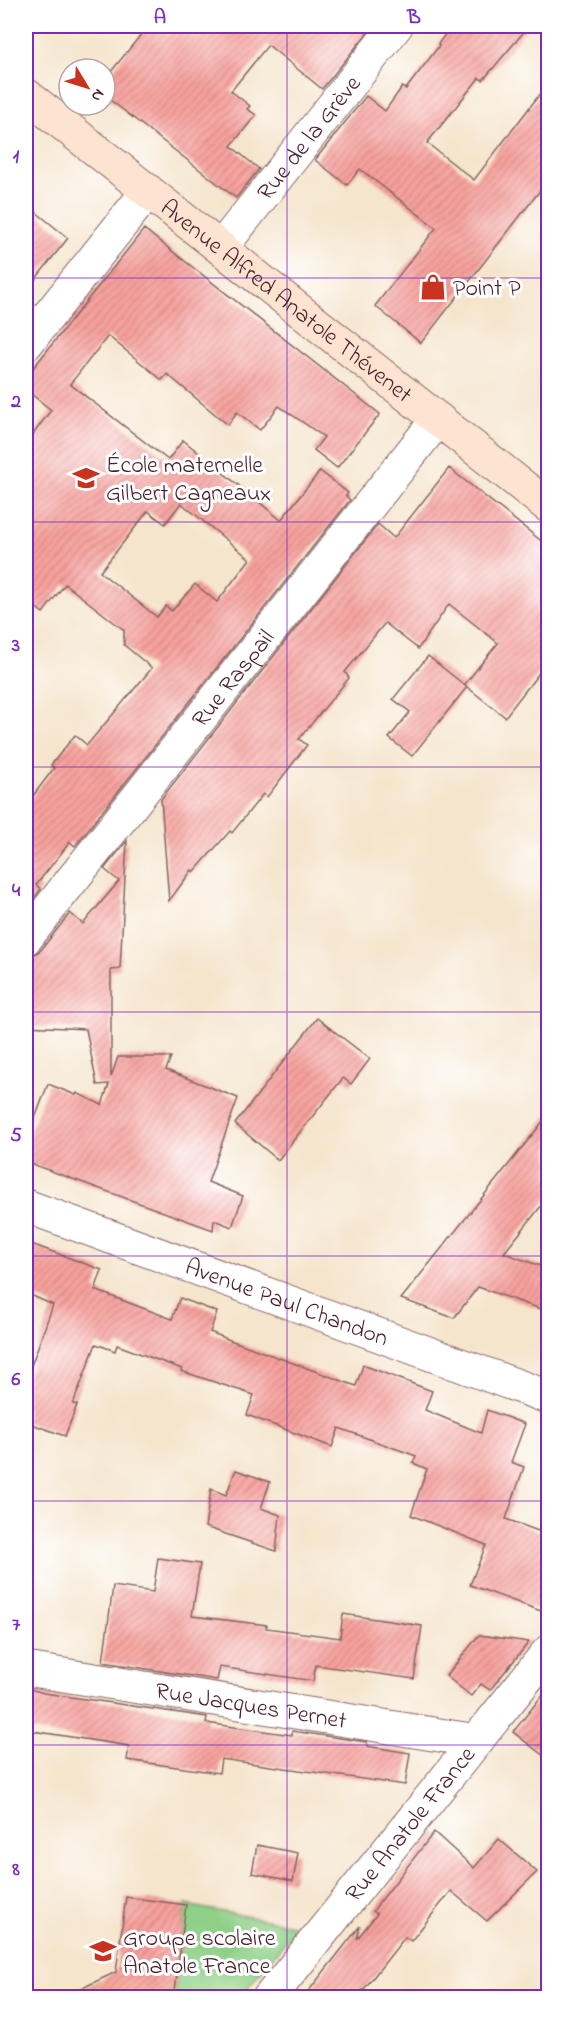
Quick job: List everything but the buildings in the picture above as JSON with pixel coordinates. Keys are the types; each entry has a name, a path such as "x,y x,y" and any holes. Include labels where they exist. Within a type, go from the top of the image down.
{"main road":[{"name":"Avenue Alfred Anatole Thévenet","path":"26,95 549,506"}],"street":[{"name":"Rue de la Grève","path":"221,248 396,26"},
{"path":"26,344 148,191"},
{"name":"Rue Raspail","path":"26,938 438,419"},
{"name":"Avenue Paul Chandon","path":"26,1206 549,1397"},
{"name":"Rue Anatole France","path":"269,1998 549,1652"},
{"name":"Rue Jacques Pernet","path":"26,1669 477,1741"}],"green space":[{"path":"186,1905 298,1926 240,1997 174,1998"}],"place":[{"name":"Point P","path":"433,287"},
{"name":"École maternelle Gilbert Cagneaux","path":"86,478"},
{"name":"Groupe scolaire Anatole France","path":"103,1951"}]}
